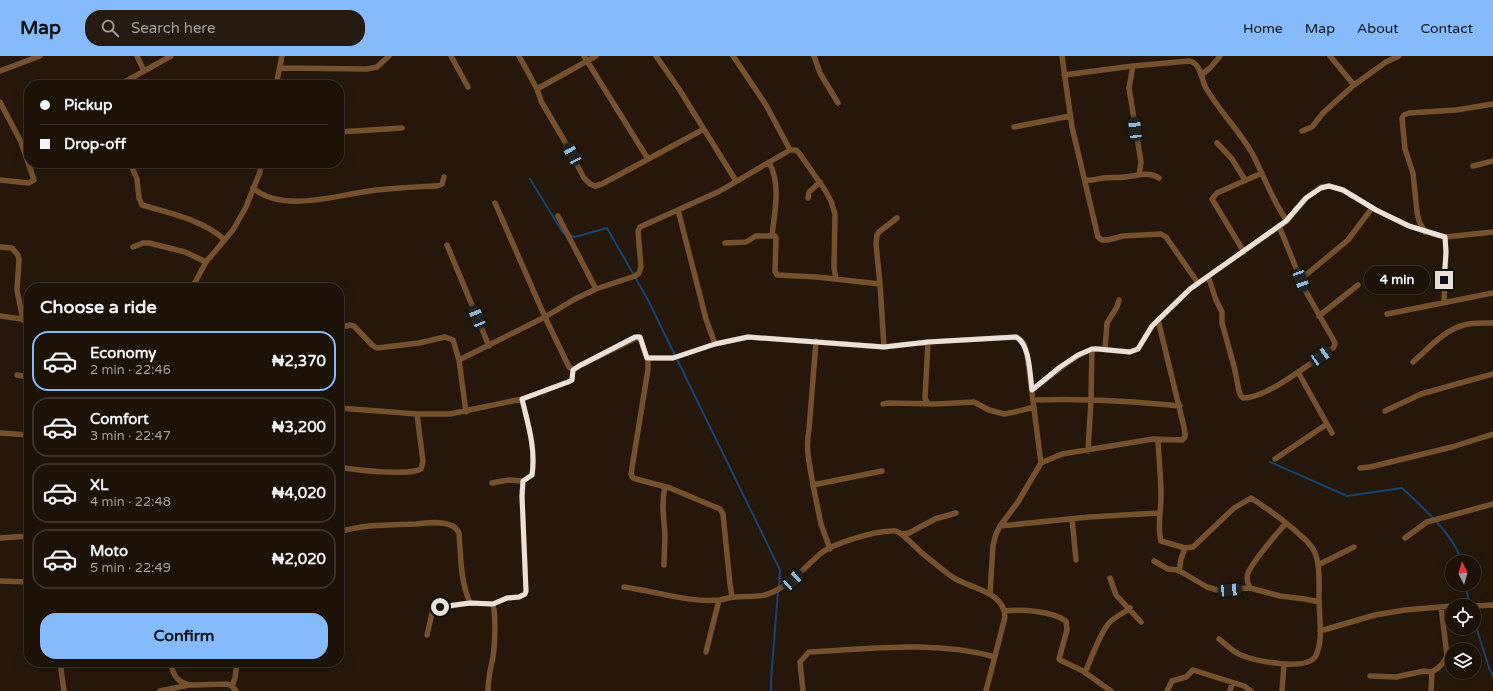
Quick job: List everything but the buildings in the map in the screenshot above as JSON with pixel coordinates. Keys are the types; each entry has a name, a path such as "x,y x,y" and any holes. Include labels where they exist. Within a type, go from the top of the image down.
{"street":[{"path":"0,71 40,56"},
{"path":"137,56 144,71"},
{"path":"128,80 171,56"},
{"path":"277,80 282,56"},
{"path":"280,68 367,69 377,67 389,56"},
{"path":"451,56 468,87"},
{"path":"519,56 537,89 538,97 565,142 584,178 590,184 595,186 602,184 704,129"},
{"path":"537,89 586,59 596,56"},
{"path":"656,56 736,181"},
{"path":"733,56 766,105 790,150"},
{"path":"1062,56 1070,116 1098,237 1102,240 1108,240 1123,236 1161,234 1166,237 1198,283"},
{"path":"1158,56 1160,63"},
{"path":"1201,75 1210,68 1220,56"},
{"path":"1330,56 1354,85"},
{"path":"1302,130 1312,127 1323,113 1354,85 1386,62 1399,56"},
{"path":"815,57 820,73 838,103"},
{"path":"586,59 648,159"},
{"path":"1064,75 1160,63 1192,62 1198,68 1206,90 1250,151 1262,173 1276,205 1286,221"},
{"path":"1133,66 1129,88 1141,162 1139,175"},
{"path":"0,102 24,151"},
{"path":"1425,232 1419,221 1417,212 1413,173 1405,149 1402,118 1408,113 1456,110 1493,104"},
{"path":"1014,127 1070,116"},
{"path":"344,132 402,128"},
{"path":"1217,143 1232,159 1245,180"},
{"path":"459,360 546,317 575,299 596,289 630,278 638,273 641,267 638,231 640,227 720,191 790,150 796,150 799,153 820,182 831,201 835,214 834,268 836,280"},
{"path":"1473,166 1493,161"},
{"path":"769,162 777,188 772,235"},
{"path":"0,180 29,183 34,180 30,168"},
{"path":"132,168 137,179 139,198 142,205 163,210 206,226 218,233 225,240"},
{"path":"195,283 206,262 233,230 246,207 260,168"},
{"path":"1244,252 1212,199 1217,193 1262,173"},
{"path":"1085,180 1093,181 1104,178 1139,175 1153,175 1159,178"},
{"path":"253,188 260,194 274,199 325,199 364,192 437,186 442,184 444,177"},
{"path":"808,198 809,192 820,182"},
{"path":"1032,390 1078,355 1092,349 1133,351 1138,349 1152,326 1190,289 1286,221 1313,192 1321,188 1329,186 1343,190 1372,208 1425,232 1445,237 1493,232"},
{"path":"495,204 569,367 573,370"},
{"path":"1301,280 1348,240 1372,208"},
{"path":"678,210 704,312 715,344"},
{"path":"558,216 596,289"},
{"path":"884,347 876,244 877,235 897,218"},
{"path":"1208,276 1216,300 1222,312 1222,324 1241,396 1247,398 1275,387 1298,372 1334,346 1334,341 1305,290 1279,226"},
{"path":"725,243 743,242 756,236 772,235 776,238 775,271 778,275 880,284"},
{"path":"1444,302 1446,252 1445,237"},
{"path":"133,247 143,243 149,243 185,252 206,262"},
{"path":"447,245 489,346"},
{"path":"0,247 12,248 18,255 17,290 24,313"},
{"path":"1319,316 1358,285"},
{"path":"1387,314 1493,293"},
{"path":"1105,349 1107,323 1117,307 1119,300"},
{"path":"0,316 24,320"},
{"path":"990,594 993,545 996,534 1000,526 1018,502 1041,463 1062,454 1088,451 1153,439 1182,440 1184,438 1185,435 1180,406 1158,320"},
{"path":"1413,362 1445,334 1457,327 1466,324 1493,324"},
{"path":"344,327 350,325 354,326 372,345 377,348 449,338 453,340 459,360 466,412"},
{"path":"573,370 636,337 640,337 647,358 648,369 631,474 633,478 665,487 720,509 723,514 732,597"},
{"path":"647,358 673,358 715,344 748,337 884,347 928,342 1016,337 1021,339 1026,349 1041,463"},
{"path":"816,342 807,451 821,524 830,549"},
{"path":"928,342 925,398 928,404"},
{"path":"1088,451 1092,349"},
{"path":"344,408 417,414 450,414 466,412 522,399 568,382 572,380 573,370"},
{"path":"1298,372 1332,433"},
{"path":"1385,411 1421,394 1493,374"},
{"path":"17,375 24,376"},
{"path":"921,404 925,398"},
{"path":"492,483 510,480 523,481 532,475 534,462 532,440 522,399"},
{"path":"883,404 974,402 990,410 1004,414 1015,412 1034,403 1063,399 1131,401 1180,406"},
{"path":"344,468 400,472 413,472 421,469 423,462 417,414"},
{"path":"1275,460 1327,424"},
{"path":"0,433 24,435"},
{"path":"1360,468 1370,467 1452,447 1493,434"},
{"path":"1158,440 1161,497 1159,513 1161,540 1185,548 1193,547 1234,508 1250,498 1286,523 1311,545 1318,565 1320,631 1318,647 1314,658 1304,663 1284,664 1257,660 1240,655 1219,639"},
{"path":"813,485 882,471"},
{"path":"427,635 433,609 470,603 493,604 507,598 519,597 525,594 522,496 523,481"},
{"path":"664,565 665,535 662,500 665,487"},
{"path":"1405,538 1427,522 1493,504"},
{"path":"902,534 909,533 935,519 956,513"},
{"path":"1000,526 1159,513"},
{"path":"1072,519 1076,560"},
{"path":"344,531 390,524 440,523 450,524 457,528 459,533 464,588 470,603"},
{"path":"1250,588 1247,574 1286,523"},
{"path":"624,586 677,597 719,600 732,597 765,594 784,586 793,580 822,552 851,540 884,531 894,530 902,534 922,553 956,580 990,594 999,601 1004,611 1004,617 986,691"},
{"path":"0,538 24,536"},
{"path":"1318,565 1354,547"},
{"path":"1179,572 1181,559 1185,548"},
{"path":"1154,561 1207,587 1217,590 1250,588 1280,596 1319,602"},
{"path":"1110,578 1116,595 1130,608 1141,622"},
{"path":"0,580 24,582"},
{"path":"706,652 719,600"},
{"path":"488,691 495,611 493,604"},
{"path":"1481,606 1493,606"},
{"path":"1370,676 1396,677 1424,671 1432,672 1443,664 1447,655 1441,607"},
{"path":"1320,631 1375,615 1405,610 1445,607"},
{"path":"1086,673 1094,650 1110,622 1130,608"},
{"path":"1004,611 1020,609 1060,617 1066,621 1067,630 1059,659 1086,673 1111,691"},
{"path":"803,691 800,662 809,652 914,646 970,650 995,657"},
{"path":"1282,691 1284,664"},
{"path":"61,667 64,691"},
{"path":"172,667 178,680 191,685"},
{"path":"160,691 191,685 219,683 234,688 236,667"},
{"path":"1167,691 1172,681 1186,678 1193,670 1244,686 1251,691"},
{"path":"1431,691 1432,672"},
{"path":"1230,691 1232,683"}],"waterway":[{"path":"530,179 563,233 565,233"},
{"path":"570,235 575,237 607,228 648,300 780,570 779,587"},
{"path":"1270,462 1347,496 1402,488 1437,522 1453,542 1459,555"},
{"path":"771,691 778,591"},
{"path":"1467,591 1468,599"},
{"path":"1479,635 1493,676"}],"route":[{"path":"440,607 470,603 493,604 507,598 519,597 525,594 522,496 523,481 532,475 534,462 532,440 522,399 572,380 573,370 635,337 640,337 647,358 673,358 715,344 748,337 884,347 928,342 1016,337 1021,339 1024,344 1027,354 1032,390 1060,367 1078,355 1092,349 1130,352 1138,349 1152,326 1190,289 1286,221 1313,192 1329,186 1343,190 1376,210 1409,226 1445,237 1446,252 1444,280"}]}
